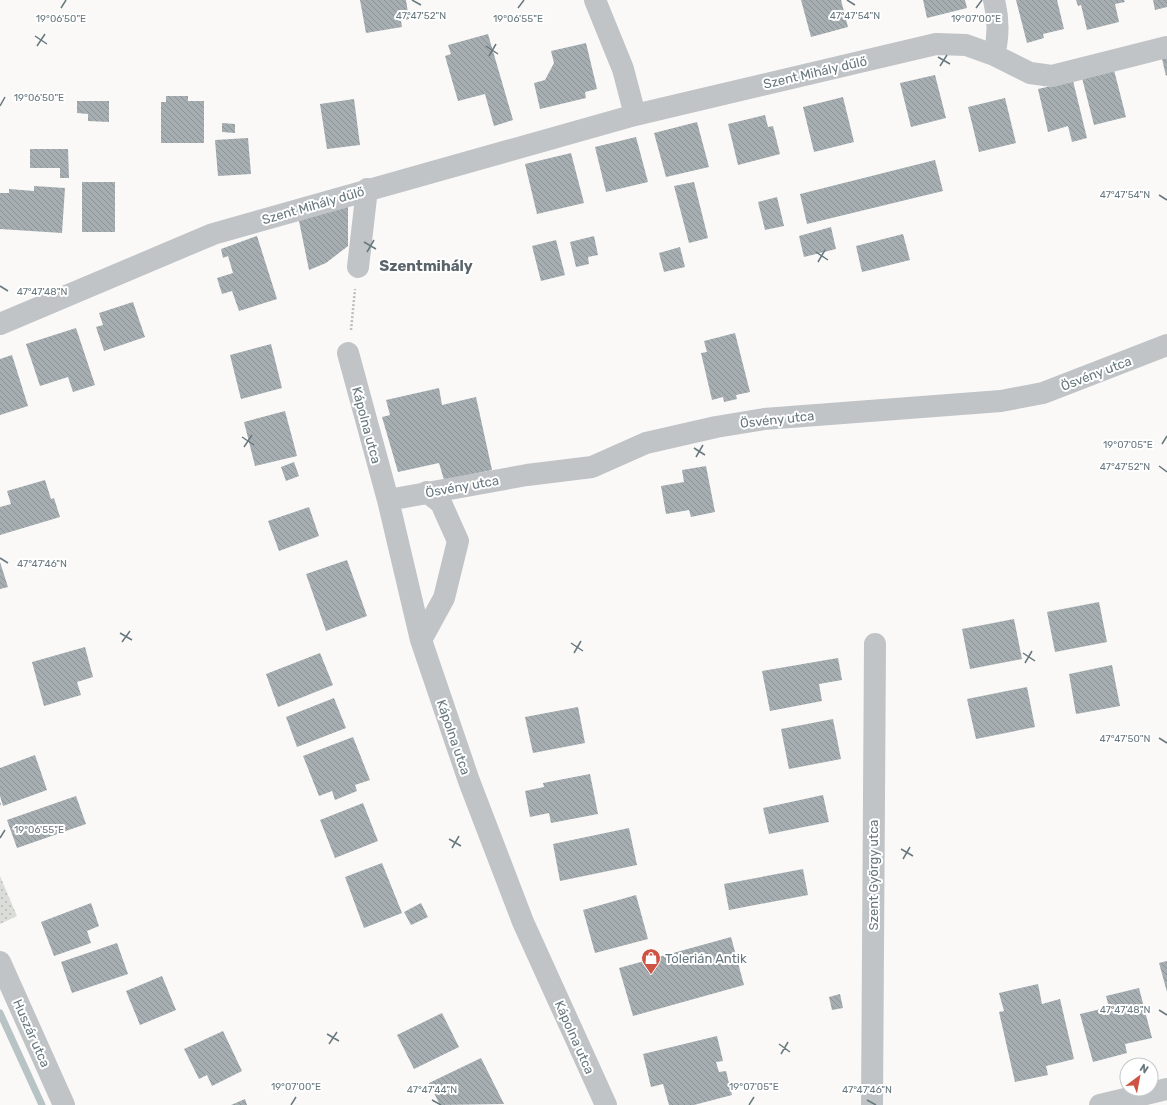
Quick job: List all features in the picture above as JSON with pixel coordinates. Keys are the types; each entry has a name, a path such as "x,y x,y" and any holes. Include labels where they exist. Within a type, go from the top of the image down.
{"street":[{"path":"594,0 623,69 635,115"},
{"path":"994,0 998,16 998,38 994,55"},
{"name":"Szent Mihály dűlő","path":"0,324 213,234 367,189 635,115 936,44 966,45 994,55 1030,73 1052,76 1167,47"},
{"path":"358,267 367,189"},
{"name":"Ösvény utca","path":"388,500 527,475 592,467 646,443 716,427 764,419 1001,401 1043,393 1167,345"},
{"name":"Kápolna utca","path":"348,353 388,500 420,640 468,781 523,922 606,1105"},
{"path":"420,640 444,598 458,540 441,503 427,492"},
{"name":"Szent György utca","path":"872,1105 875,644"},
{"name":"Huszár utca","path":"0,962 64,1105"},
{"path":"1100,1105 1167,1089"}],"path":[{"path":"348,353 358,267"}],"shaded area":[{"path":"0,876 17,916 0,924"}],"building":[{"path":"360,0 406,0 409,19 401,21 402,27 366,33"},
{"path":"801,0 841,0 848,27 811,37"},
{"path":"923,0 965,0 967,8 927,18"},
{"path":"1016,0 1057,0 1064,29 1043,34 1044,38 1027,43"},
{"path":"1076,0 1124,0 1125,2 1115,4 1119,22 1087,30 1081,5 1078,6"},
{"path":"1153,0 1167,0 1167,7 1155,10"},
{"path":"488,34 513,120 494,126 485,94 458,101 445,56 451,54 448,45"},
{"path":"586,43 597,89 585,92 586,98 540,109 534,83 545,80 554,63 551,51"},
{"path":"1167,58 1167,75 1166,76 1162,59"},
{"path":"1114,70 1126,117 1094,125 1082,78"},
{"path":"935,75 946,118 911,127 900,83"},
{"path":"1073,81 1087,138 1072,142 1068,126 1048,132 1038,89"},
{"path":"166,96 188,96 188,101 204,101 204,143 161,143 161,102 166,102"},
{"path":"843,97 854,142 814,152 803,107"},
{"path":"1005,98 1016,143 979,152 968,107"},
{"path":"354,99 360,145 327,149 320,104"},
{"path":"77,101 109,101 109,122 88,121 88,114 77,113"},
{"path":"765,115 768,127 773,126 780,154 738,165 728,124"},
{"path":"697,122 709,167 666,177 654,133"},
{"path":"222,123 235,124 235,133 222,132"},
{"path":"636,137 648,182 606,192 595,147"},
{"path":"248,138 251,174 218,176 215,140"},
{"path":"30,149 68,149 69,178 60,178 60,168 30,168"},
{"path":"571,153 584,203 537,214 525,164"},
{"path":"935,160 943,191 807,224 800,194"},
{"path":"82,182 115,182 115,232 82,232"},
{"path":"694,182 708,238 689,243 674,186"},
{"path":"34,186 65,188 62,233 0,229 0,193 9,193 9,189 34,191"},
{"path":"777,197 784,226 765,230 758,202"},
{"path":"348,204 348,246 326,263 309,270 299,221"},
{"path":"831,227 836,249 804,257 799,236"},
{"path":"903,234 910,260 862,272 856,246"},
{"path":"257,236 277,299 239,311 232,291 222,294 217,278 233,273 228,256 223,258 221,249"},
{"path":"594,236 598,255 588,257 589,264 576,267 570,242"},
{"path":"556,240 565,275 541,281 532,246"},
{"path":"680,247 685,267 664,272 659,253"},
{"path":"133,302 145,337 104,351 96,327 103,325 99,313"},
{"path":"76,328 95,385 73,392 68,377 40,386 26,344"},
{"path":"735,333 750,392 736,395 737,399 724,402 723,397 712,400 701,353 707,352 704,341"},
{"path":"271,344 282,388 241,399 230,355"},
{"path":"12,355 28,406 0,415 0,359"},
{"path":"439,388 442,405 476,397 492,470 444,480 439,463 398,472 382,417 390,415 386,400"},
{"path":"285,411 297,456 255,466 244,422"},
{"path":"294,462 299,476 286,481 281,467"},
{"path":"706,466 715,512 691,517 689,510 666,514 661,486 684,482 682,470"},
{"path":"45,480 51,499 54,498 60,517 0,535 0,507 11,504 7,491"},
{"path":"309,507 319,536 279,551 268,521"},
{"path":"347,560 367,616 326,631 306,574"},
{"path":"0,562 8,587 0,589"},
{"path":"1099,602 1107,642 1055,652 1047,612"},
{"path":"1014,619 1022,659 970,669 962,629"},
{"path":"85,647 93,677 77,682 81,695 44,706 32,662"},
{"path":"320,653 333,685 278,707 266,674"},
{"path":"838,658 842,680 819,684 822,701 770,711 762,671"},
{"path":"1112,665 1120,706 1076,714 1069,674"},
{"path":"1027,687 1035,727 976,739 967,699"},
{"path":"334,698 346,728 297,747 286,717"},
{"path":"578,707 585,743 533,753 525,717"},
{"path":"833,719 841,759 789,769 781,729"},
{"path":"353,737 370,780 355,785 357,791 335,800 332,791 319,796 303,756"},
{"path":"35,755 47,790 3,806 0,796 0,768"},
{"path":"590,774 598,814 551,823 549,813 530,817 525,791 544,787 543,783"},
{"path":"823,795 829,822 769,834 763,808"},
{"path":"76,796 86,824 17,848 7,820"},
{"path":"363,803 378,841 335,858 320,820"},
{"path":"629,828 637,865 560,881 553,844"},
{"path":"382,863 402,913 364,928 345,877"},
{"path":"803,869 808,895 729,910 724,884"},
{"path":"636,895 648,939 595,953 583,910"},
{"path":"91,903 99,926 87,931 91,943 54,956 41,922"},
{"path":"421,903 428,917 411,925 404,912"},
{"path":"731,937 744,985 633,1016 619,968"},
{"path":"117,943 128,974 72,993 61,962"},
{"path":"1167,961 1167,992 1159,963"},
{"path":"162,976 176,1010 140,1025 126,991"},
{"path":"1038,984 1042,1004 1060,999 1074,1059 1046,1066 1048,1075 1015,1082 999,1012 1004,1011 999,993"},
{"path":"1139,988 1152,1038 1125,1044 1127,1053 1093,1062 1080,1014 1109,1007 1106,996"},
{"path":"840,994 843,1008 832,1010 829,997"},
{"path":"442,1013 459,1047 414,1069 397,1035"},
{"path":"223,1031 242,1071 212,1086 207,1075 199,1079 184,1049"},
{"path":"717,1036 723,1061 716,1062 719,1072 726,1071 732,1095 694,1105 669,1105 663,1084 651,1087 643,1054"},
{"path":"481,1058 504,1104 440,1105 429,1083"},
{"path":"245,1099 247,1105 231,1105"}],"waterway":[{"path":"0,1013 42,1105"}],"place":[{"name":"Tolerián Antik","path":"651,975"}],"district":[{"name":"Szentmihály","path":"426,266"}]}
